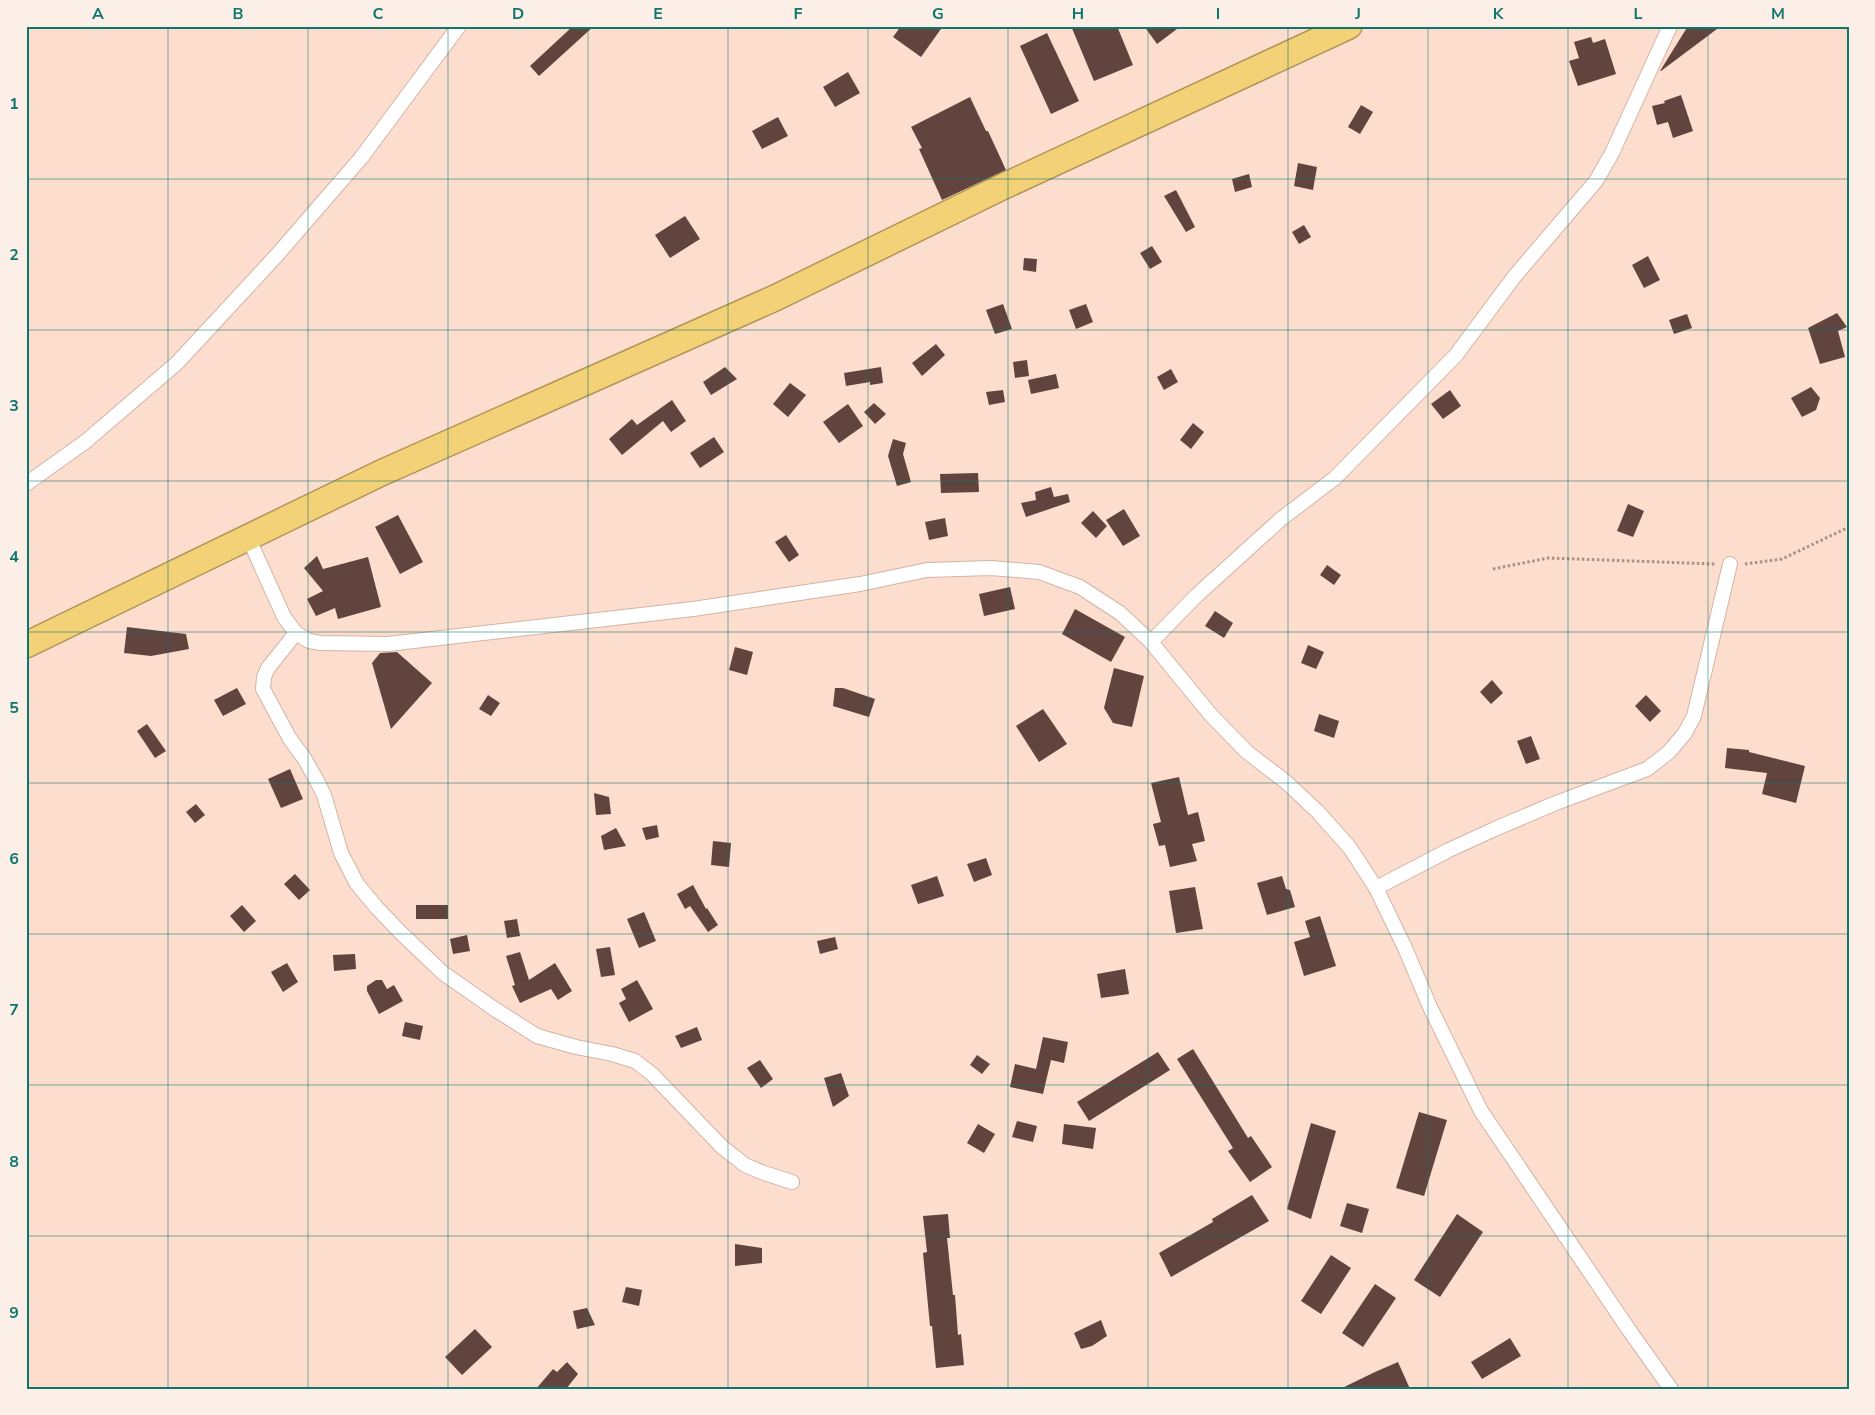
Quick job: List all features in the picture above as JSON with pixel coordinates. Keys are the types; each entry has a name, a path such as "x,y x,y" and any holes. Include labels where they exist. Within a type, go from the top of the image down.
{"highway":[{"path":"26,645 380,474 775,298 1000,188 1349,26"}],"street":[{"path":"26,484 84,442 177,364 277,255 361,158 459,26"},
{"path":"1152,642 1196,596 1281,519 1335,478 1456,355 1514,277 1596,181 1612,153 1670,26"},
{"path":"248,537 284,617 296,633 309,641 321,643 388,644 693,609 860,584 927,570 991,568 1039,572 1080,587 1120,613 1152,642 1222,727 1247,752 1286,782 1318,812 1350,848 1376,888 1438,1024 1481,1111 1671,1389"},
{"path":"1376,888 1449,850 1489,832 1556,803 1647,769 1669,752 1685,733 1694,716 1730,564"},
{"path":"296,633 268,668 264,677 263,689 290,739 304,758 324,794 341,853 357,884 377,908 444,973 492,1008 537,1036 635,1061 652,1074 722,1147 745,1165 764,1174 792,1182"}],"path":[{"path":"1493,569 1548,558 1745,564 1782,559 1849,527"}],"building":[{"path":"573,26 594,26 539,76 530,66"},
{"path":"901,26 943,26 921,57 893,37"},
{"path":"1071,26 1117,26 1133,65 1094,81"},
{"path":"1144,26 1181,26 1157,44"},
{"path":"1688,26 1721,26 1660,71"},
{"path":"1047,33 1079,101 1051,114 1020,46"},
{"path":"1591,37 1593,43 1605,39 1616,74 1578,86 1569,61 1579,58 1574,42"},
{"path":"848,72 860,93 835,107 823,87"},
{"path":"1681,95 1693,131 1673,138 1668,122 1657,125 1652,106 1665,103 1664,101"},
{"path":"970,97 1006,170 942,200 919,149 922,148 911,127"},
{"path":"1361,105 1373,112 1360,134 1348,127"},
{"path":"778,117 788,136 762,149 752,131"},
{"path":"1298,163 1317,167 1313,190 1294,186"},
{"path":"1249,174 1252,187 1235,192 1232,179"},
{"path":"1176,190 1195,227 1186,232 1164,196"},
{"path":"685,216 700,239 670,258 655,235"},
{"path":"1304,225 1311,237 1299,244 1292,232"},
{"path":"1152,246 1162,262 1150,269 1140,253"},
{"path":"1648,256 1660,280 1644,288 1632,265"},
{"path":"1024,258 1037,259 1036,272 1023,270"},
{"path":"1003,304 1012,329 995,334 986,310"},
{"path":"1086,304 1093,322 1076,329 1069,310"},
{"path":"1837,313 1847,327 1838,331 1845,357 1820,364 1808,328"},
{"path":"1687,314 1692,328 1674,334 1669,320"},
{"path":"936,344 945,355 922,376 912,363"},
{"path":"1027,360 1029,376 1015,378 1013,362"},
{"path":"725,367 737,379 711,395 703,382"},
{"path":"881,367 883,383 870,385 870,382 846,386 844,373"},
{"path":"1171,369 1178,382 1164,390 1157,377"},
{"path":"1056,374 1059,388 1031,394 1028,380"},
{"path":"790,383 806,395 788,417 773,404"},
{"path":"1811,387 1820,398 1816,410 1802,417 1791,398"},
{"path":"1003,390 1005,402 989,405 986,392"},
{"path":"1450,390 1461,406 1443,419 1431,404"},
{"path":"672,400 686,421 671,432 663,421 622,455 609,439 632,419 637,425"},
{"path":"874,403 886,414 875,424 864,412"},
{"path":"848,404 863,426 839,443 823,422"},
{"path":"1193,423 1204,432 1191,449 1180,440"},
{"path":"714,437 724,452 700,468 690,453"},
{"path":"893,439 906,443 903,454 911,482 897,486 888,456"},
{"path":"978,473 979,492 941,493 940,474"},
{"path":"1051,487 1054,497 1068,494 1070,502 1026,517 1021,503 1036,500 1035,492"},
{"path":"1628,504 1644,511 1633,537 1617,531"},
{"path":"1124,509 1140,536 1123,546 1106,520"},
{"path":"1093,511 1107,526 1096,538 1081,523"},
{"path":"398,515 423,562 400,574 375,527"},
{"path":"945,518 948,536 929,540 925,522"},
{"path":"786,535 799,555 789,562 775,542"},
{"path":"317,556 323,569 368,557 381,607 338,619 335,608 316,616 307,599 323,591 304,568"},
{"path":"1327,565 1341,575 1334,585 1320,575"},
{"path":"1010,587 1015,609 984,616 979,594"},
{"path":"1075,609 1125,637 1111,662 1062,634"},
{"path":"1215,611 1233,623 1224,638 1205,626"},
{"path":"127,627 186,634 189,649 151,656 124,653"},
{"path":"1308,645 1324,652 1316,669 1301,663"},
{"path":"735,647 753,652 747,675 729,670"},
{"path":"397,652 432,683 391,729 372,663 380,653"},
{"path":"1114,668 1144,676 1132,727 1113,723 1104,708"},
{"path":"1492,680 1503,693 1491,704 1480,692"},
{"path":"237,688 246,704 223,716 214,700"},
{"path":"835,688 843,688 875,699 869,717 833,706"},
{"path":"488,695 500,703 491,716 479,709"},
{"path":"1646,695 1661,711 1650,722 1635,706"},
{"path":"1043,709 1067,744 1039,762 1016,726"},
{"path":"1319,714 1339,721 1334,738 1314,731"},
{"path":"147,724 166,751 155,758 137,731"},
{"path":"1531,736 1540,759 1526,764 1517,741"},
{"path":"1727,748 1749,750 1749,752 1805,766 1796,803 1762,794 1767,773 1725,768"},
{"path":"290,769 303,799 281,808 268,779"},
{"path":"1179,777 1188,815 1198,812 1205,841 1192,844 1197,861 1170,867 1165,845 1159,846 1153,824 1161,822 1151,783"},
{"path":"594,793 609,797 611,814 596,815"},
{"path":"196,804 205,815 195,823 186,812"},
{"path":"657,825 659,837 646,840 642,828"},
{"path":"616,828 626,846 604,850 601,836"},
{"path":"713,841 731,843 729,867 711,865"},
{"path":"986,858 992,875 974,882 967,864"},
{"path":"295,874 310,890 299,900 284,884"},
{"path":"937,876 944,896 918,904 911,885"},
{"path":"1282,876 1286,889 1290,890 1295,907 1267,915 1257,883"},
{"path":"693,885 706,909 718,925 708,932 690,906 685,909 677,894"},
{"path":"1195,887 1203,929 1176,933 1169,891"},
{"path":"242,905 256,921 244,932 230,916"},
{"path":"416,905 448,905 448,919 416,919"},
{"path":"644,912 656,941 639,948 627,919"},
{"path":"1320,916 1336,966 1304,976 1294,942 1310,937 1305,921"},
{"path":"517,919 520,936 507,938 504,921"},
{"path":"467,935 470,951 453,954 450,939"},
{"path":"835,937 838,949 820,954 817,941"},
{"path":"610,947 615,975 601,977 596,949"},
{"path":"520,952 529,980 555,963 572,991 558,1000 551,989 520,1003 512,986 515,985 506,956"},
{"path":"355,954 356,969 334,971 333,955"},
{"path":"287,963 298,982 283,992 271,972"},
{"path":"1125,969 1129,994 1101,998 1097,974"},
{"path":"376,980 382,980 387,989 394,985 403,1001 379,1014 367,991 367,986"},
{"path":"637,980 653,1009 629,1022 619,1003 626,999 621,989"},
{"path":"405,1022 423,1026 420,1040 402,1036"},
{"path":"697,1027 702,1040 681,1048 675,1036"},
{"path":"1043,1037 1068,1042 1064,1063 1051,1060 1043,1094 1010,1087 1015,1064 1036,1069"},
{"path":"1193,1049 1248,1138 1251,1136 1272,1167 1250,1182 1228,1151 1233,1148 1177,1059"},
{"path":"1158,1052 1170,1070 1089,1121 1077,1102"},
{"path":"977,1055 990,1064 982,1074 970,1065"},
{"path":"760,1060 773,1079 761,1088 747,1068"},
{"path":"841,1073 849,1096 833,1107 824,1078"},
{"path":"1419,1112 1447,1120 1424,1196 1396,1188"},
{"path":"1017,1121 1037,1126 1033,1142 1012,1137"},
{"path":"1311,1123 1336,1131 1311,1219 1287,1209"},
{"path":"978,1124 995,1134 984,1153 967,1143"},
{"path":"1064,1124 1096,1128 1093,1149 1062,1144"},
{"path":"1252,1195 1269,1221 1171,1277 1159,1253 1213,1222 1212,1219"},
{"path":"1347,1203 1369,1209 1362,1233 1340,1226"},
{"path":"948,1214 950,1238 947,1238 953,1295 955,1295 958,1335 961,1334 964,1365 936,1368 923,1253 927,1252 923,1216"},
{"path":"1457,1214 1483,1232 1440,1297 1414,1280"},
{"path":"735,1244 762,1248 762,1263 735,1266"},
{"path":"1331,1255 1351,1268 1321,1314 1301,1301"},
{"path":"1375,1284 1396,1298 1363,1347 1342,1333"},
{"path":"626,1287 642,1290 639,1306 622,1302"},
{"path":"587,1308 595,1325 577,1329 573,1311"},
{"path":"1101,1320 1107,1336 1092,1346 1081,1349 1074,1333"},
{"path":"475,1329 492,1347 462,1375 445,1357"},
{"path":"1510,1338 1521,1356 1482,1379 1471,1362"},
{"path":"567,1362 578,1374 566,1389 536,1389 553,1369 557,1372"},
{"path":"1398,1362 1410,1389 1340,1389 1375,1372"}]}
